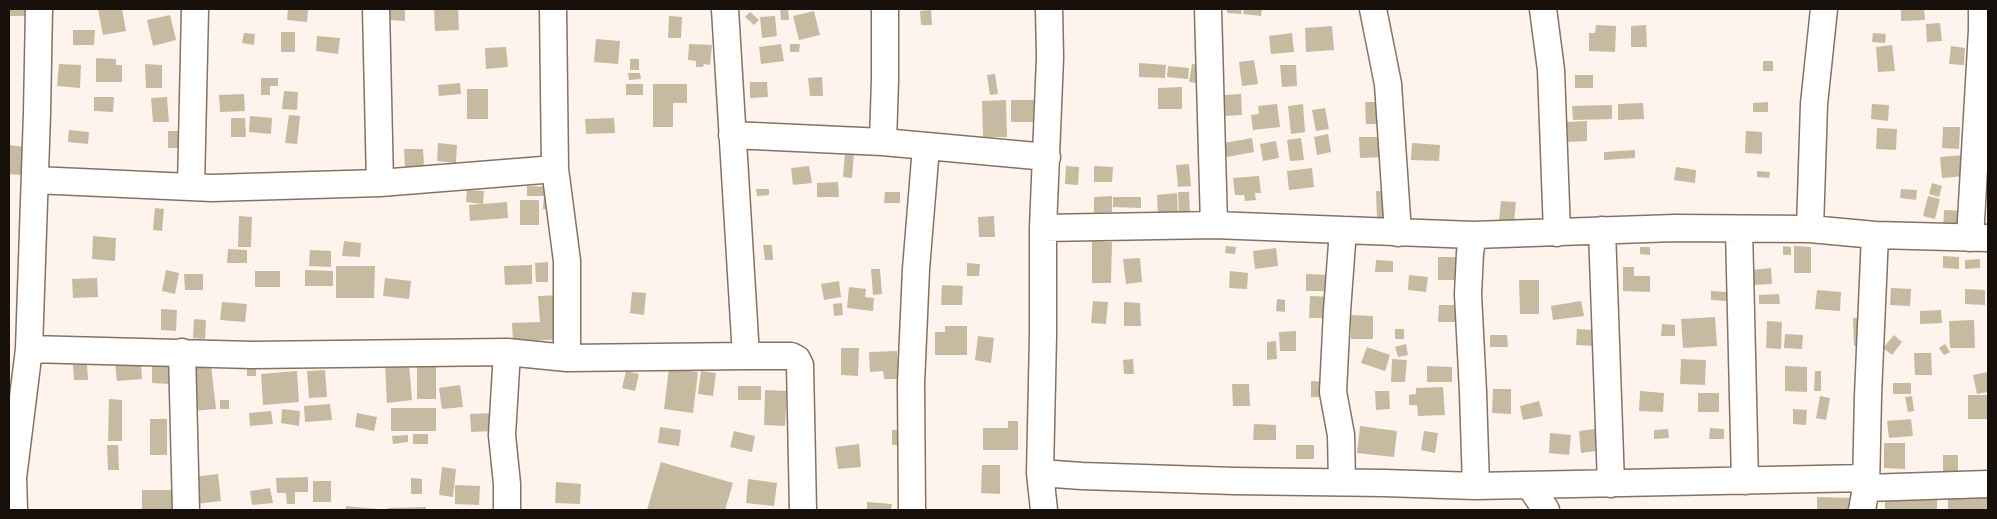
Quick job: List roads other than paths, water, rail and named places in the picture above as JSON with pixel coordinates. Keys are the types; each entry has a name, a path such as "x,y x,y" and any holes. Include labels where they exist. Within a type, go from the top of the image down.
{"street":[{"path":"14,510 14,478 29,349 39,9"},
{"path":"191,187 195,9"},
{"path":"376,9 380,183"},
{"path":"554,9 555,169 567,261 566,358"},
{"path":"725,9 746,356"},
{"path":"883,142 885,9"},
{"path":"1044,510 1040,473 1043,228 1050,58 1049,9"},
{"path":"1208,9 1214,225"},
{"path":"1372,9 1388,84 1398,233"},
{"path":"1543,9 1550,70 1557,233"},
{"path":"1810,229 1814,104 1824,9"},
{"path":"1043,228 1214,225 1473,235 1675,228 1810,229 1875,236 1979,238 1982,9"},
{"path":"732,135 883,142 1047,157"},
{"path":"912,510 911,384 916,269 926,147"},
{"path":"35,180 191,187 380,183 555,169"},
{"path":"1739,229 1744,481"},
{"path":"1342,482 1341,435 1333,392 1343,230"},
{"path":"1602,230 1610,484"},
{"path":"1473,235 1468,294 1476,486"},
{"path":"1864,492 1875,236"},
{"path":"29,349 252,355 507,352 566,358 791,356 797,359 800,365 803,510"},
{"path":"182,352 186,510"},
{"path":"507,352 502,435 507,484 507,510"},
{"path":"1040,473 1234,481 1476,486 1744,481 1864,492 1988,484"},
{"path":"1530,486 1546,510"}]}
